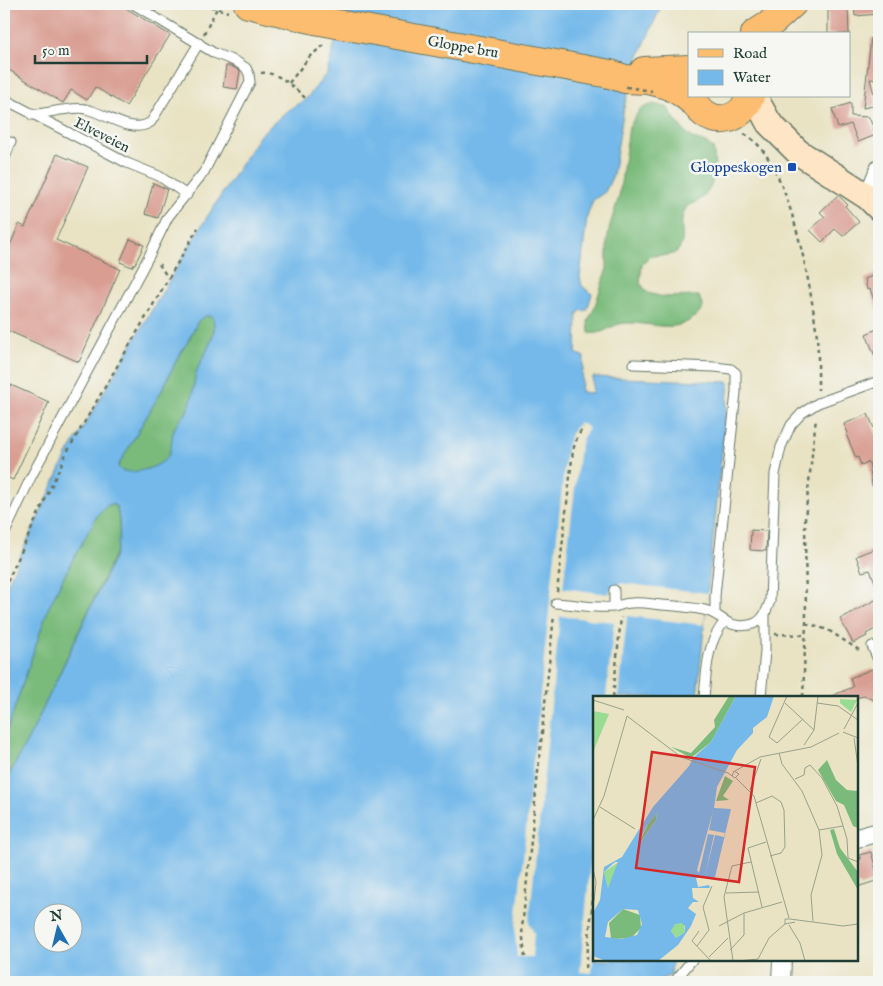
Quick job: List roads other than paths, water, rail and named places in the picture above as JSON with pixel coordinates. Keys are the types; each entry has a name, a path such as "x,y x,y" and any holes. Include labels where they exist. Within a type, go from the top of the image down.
{"main road":[{"name":"Gloppe bru","path":"248,4 322,31 610,74 626,71 676,75"},
{"path":"763,31 792,4"},
{"path":"676,75 682,93 688,96"},
{"path":"755,98 769,122 798,152 873,202"},
{"path":"694,99 703,114 721,120 742,107 746,122 768,140 780,147 798,152"}],"street":[{"path":"873,202 879,169"},
{"path":"858,838 879,832"},
{"path":"781,982 782,961"}],"lane":[{"path":"4,535 31,477 168,217 204,172 250,82 246,68 237,62 214,53 133,4"},
{"path":"32,115 84,108 135,127 144,127 151,122 199,43"},
{"name":"Elveveien","path":"4,99 127,164 158,176 187,195"},
{"path":"4,160 11,142"},
{"path":"633,364 715,367 731,369 736,374 736,392 715,596 715,613"},
{"path":"760,696 766,651 766,614 770,601 776,474 780,447 791,425 802,413 818,403 879,381"},
{"path":"614,590 618,605"},
{"path":"556,603 618,605 633,602 702,609 715,613 728,624 740,626 759,622 766,614"},
{"path":"704,696 710,650 717,630 725,621"},
{"path":"872,646 879,662"},
{"path":"674,982 691,961"}],"water":[{"path":"345,4 662,4 639,56 624,107 613,175 605,192 593,200 587,217 580,277 582,286 592,294 587,310 580,311 577,315 576,353 584,357 581,392 592,393 593,377 729,382 697,696 593,696 593,961 672,961 671,975 654,982 532,982 527,979 525,982 4,982 4,785 34,728 113,560 120,534 117,507 112,504 108,505 98,514 64,576 48,609 4,739 4,592 67,455 200,228 260,135 288,110 306,99 327,73","holes":["205,316 212,316 214,324 212,340 197,370 192,399 186,414 176,425 168,456 159,464 147,469 134,472 122,471 118,467 119,464 161,392 198,321"]}],"place":[{"name":"Gloppeskogen","path":"792,167"}]}
